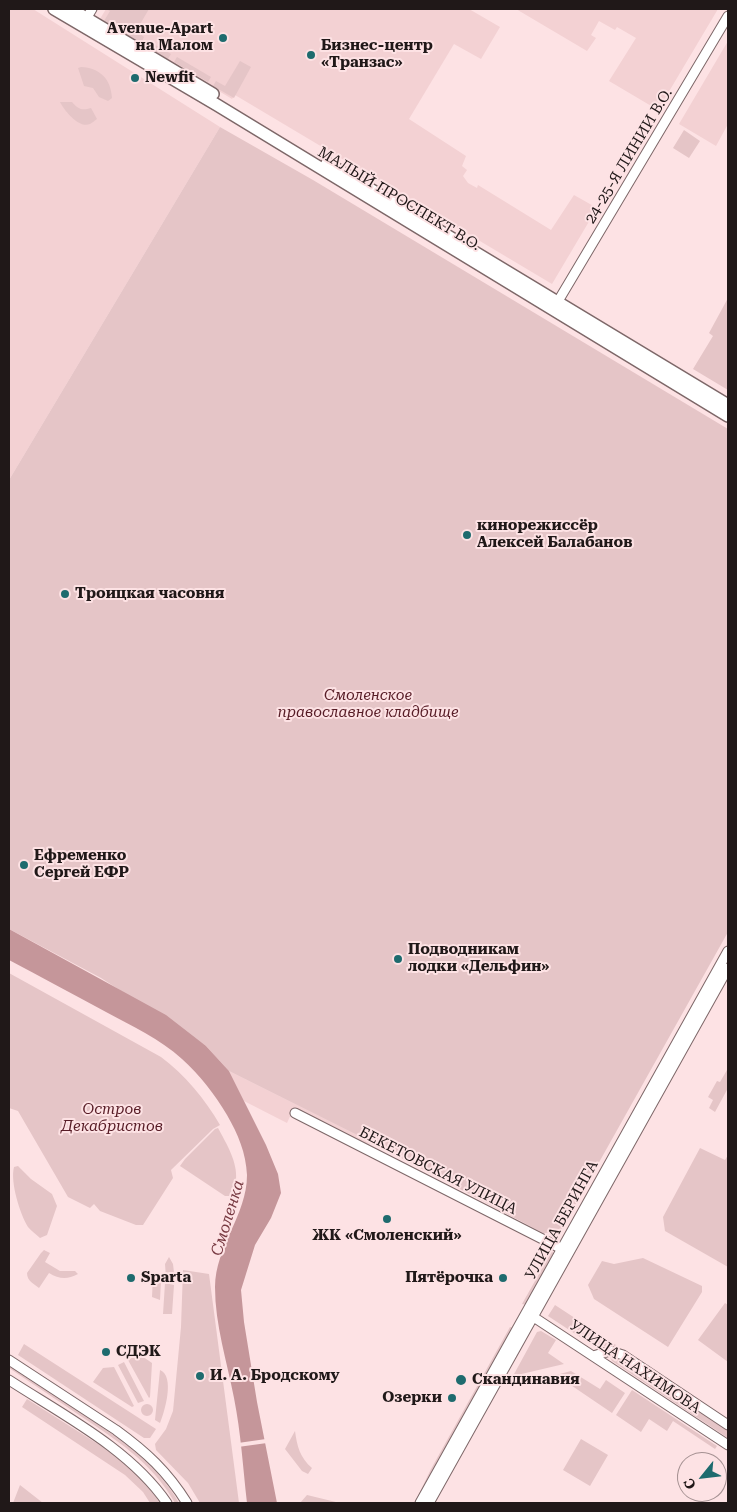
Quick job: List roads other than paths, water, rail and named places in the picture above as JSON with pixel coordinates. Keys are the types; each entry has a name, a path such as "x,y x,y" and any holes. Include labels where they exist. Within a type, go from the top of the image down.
{"main road":[{"name":"МАЛЫЙ ПРОСПЕКТ В.О.","path":"54,9 87,18"},
{"name":"МАЛЫЙ ПРОСПЕКТ В.О.","path":"71,9 556,306 728,416"},
{"name":"МАЛЫЙ ПРОСПЕКТ В.О.","path":"556,306 728,405"}],"street":[{"name":"24-25-Я ЛИНИИ В.О.","path":"556,306 728,16"},
{"name":"УЛИЦА БЕРИНГА","path":"429,1503 728,951"},
{"name":"УЛИЦА БЕРИНГА","path":"565,1251 728,968"},
{"name":"БЕКЕТОВСКАЯ УЛИЦА","path":"295,1113 565,1251"},
{"name":"УЛИЦА БЕРИНГА","path":"420,1503 530,1315"},
{"name":"УЛИЦА НАХИМОВА","path":"530,1315 728,1445"},
{"path":"593,1356 610,1351 623,1355 728,1425"},
{"path":"9,1360 132,1442 168,1475 187,1503"},
{"path":"9,1380 96,1436 123,1456 141,1472 167,1503"}],"place":[{"name":"Аvenue-Apart на Малом","path":"223,38"},
{"name":"Бизнес-центр «Транзас»","path":"311,55"},
{"name":"Newfit","path":"135,78"},
{"name":"кинорежиссёр Алексей Балабанов","path":"467,535"},
{"name":"Троицкая часовня","path":"65,594"},
{"name":"Ефременко Сергей ЕФР","path":"24,865"},
{"name":"Подводникам лодки «Дельфин»","path":"398,959"},
{"name":"ЖК «Смоленский»","path":"387,1219"},
{"name":"Sparta","path":"131,1278"},
{"name":"Пятёрочка","path":"503,1278"},
{"name":"СДЭК","path":"106,1352"},
{"name":"И. А. Бродскому","path":"200,1376"},
{"name":"Скандинавия","path":"461,1380"},
{"name":"Озерки","path":"452,1398"}],"park label":[{"name":"Смоленское православное кладбище","path":"368,704"},
{"name":"Остров Декабристов","path":"112,1118"}],"water label":[{"name":"Смоленка","path":"228,1218"}]}
